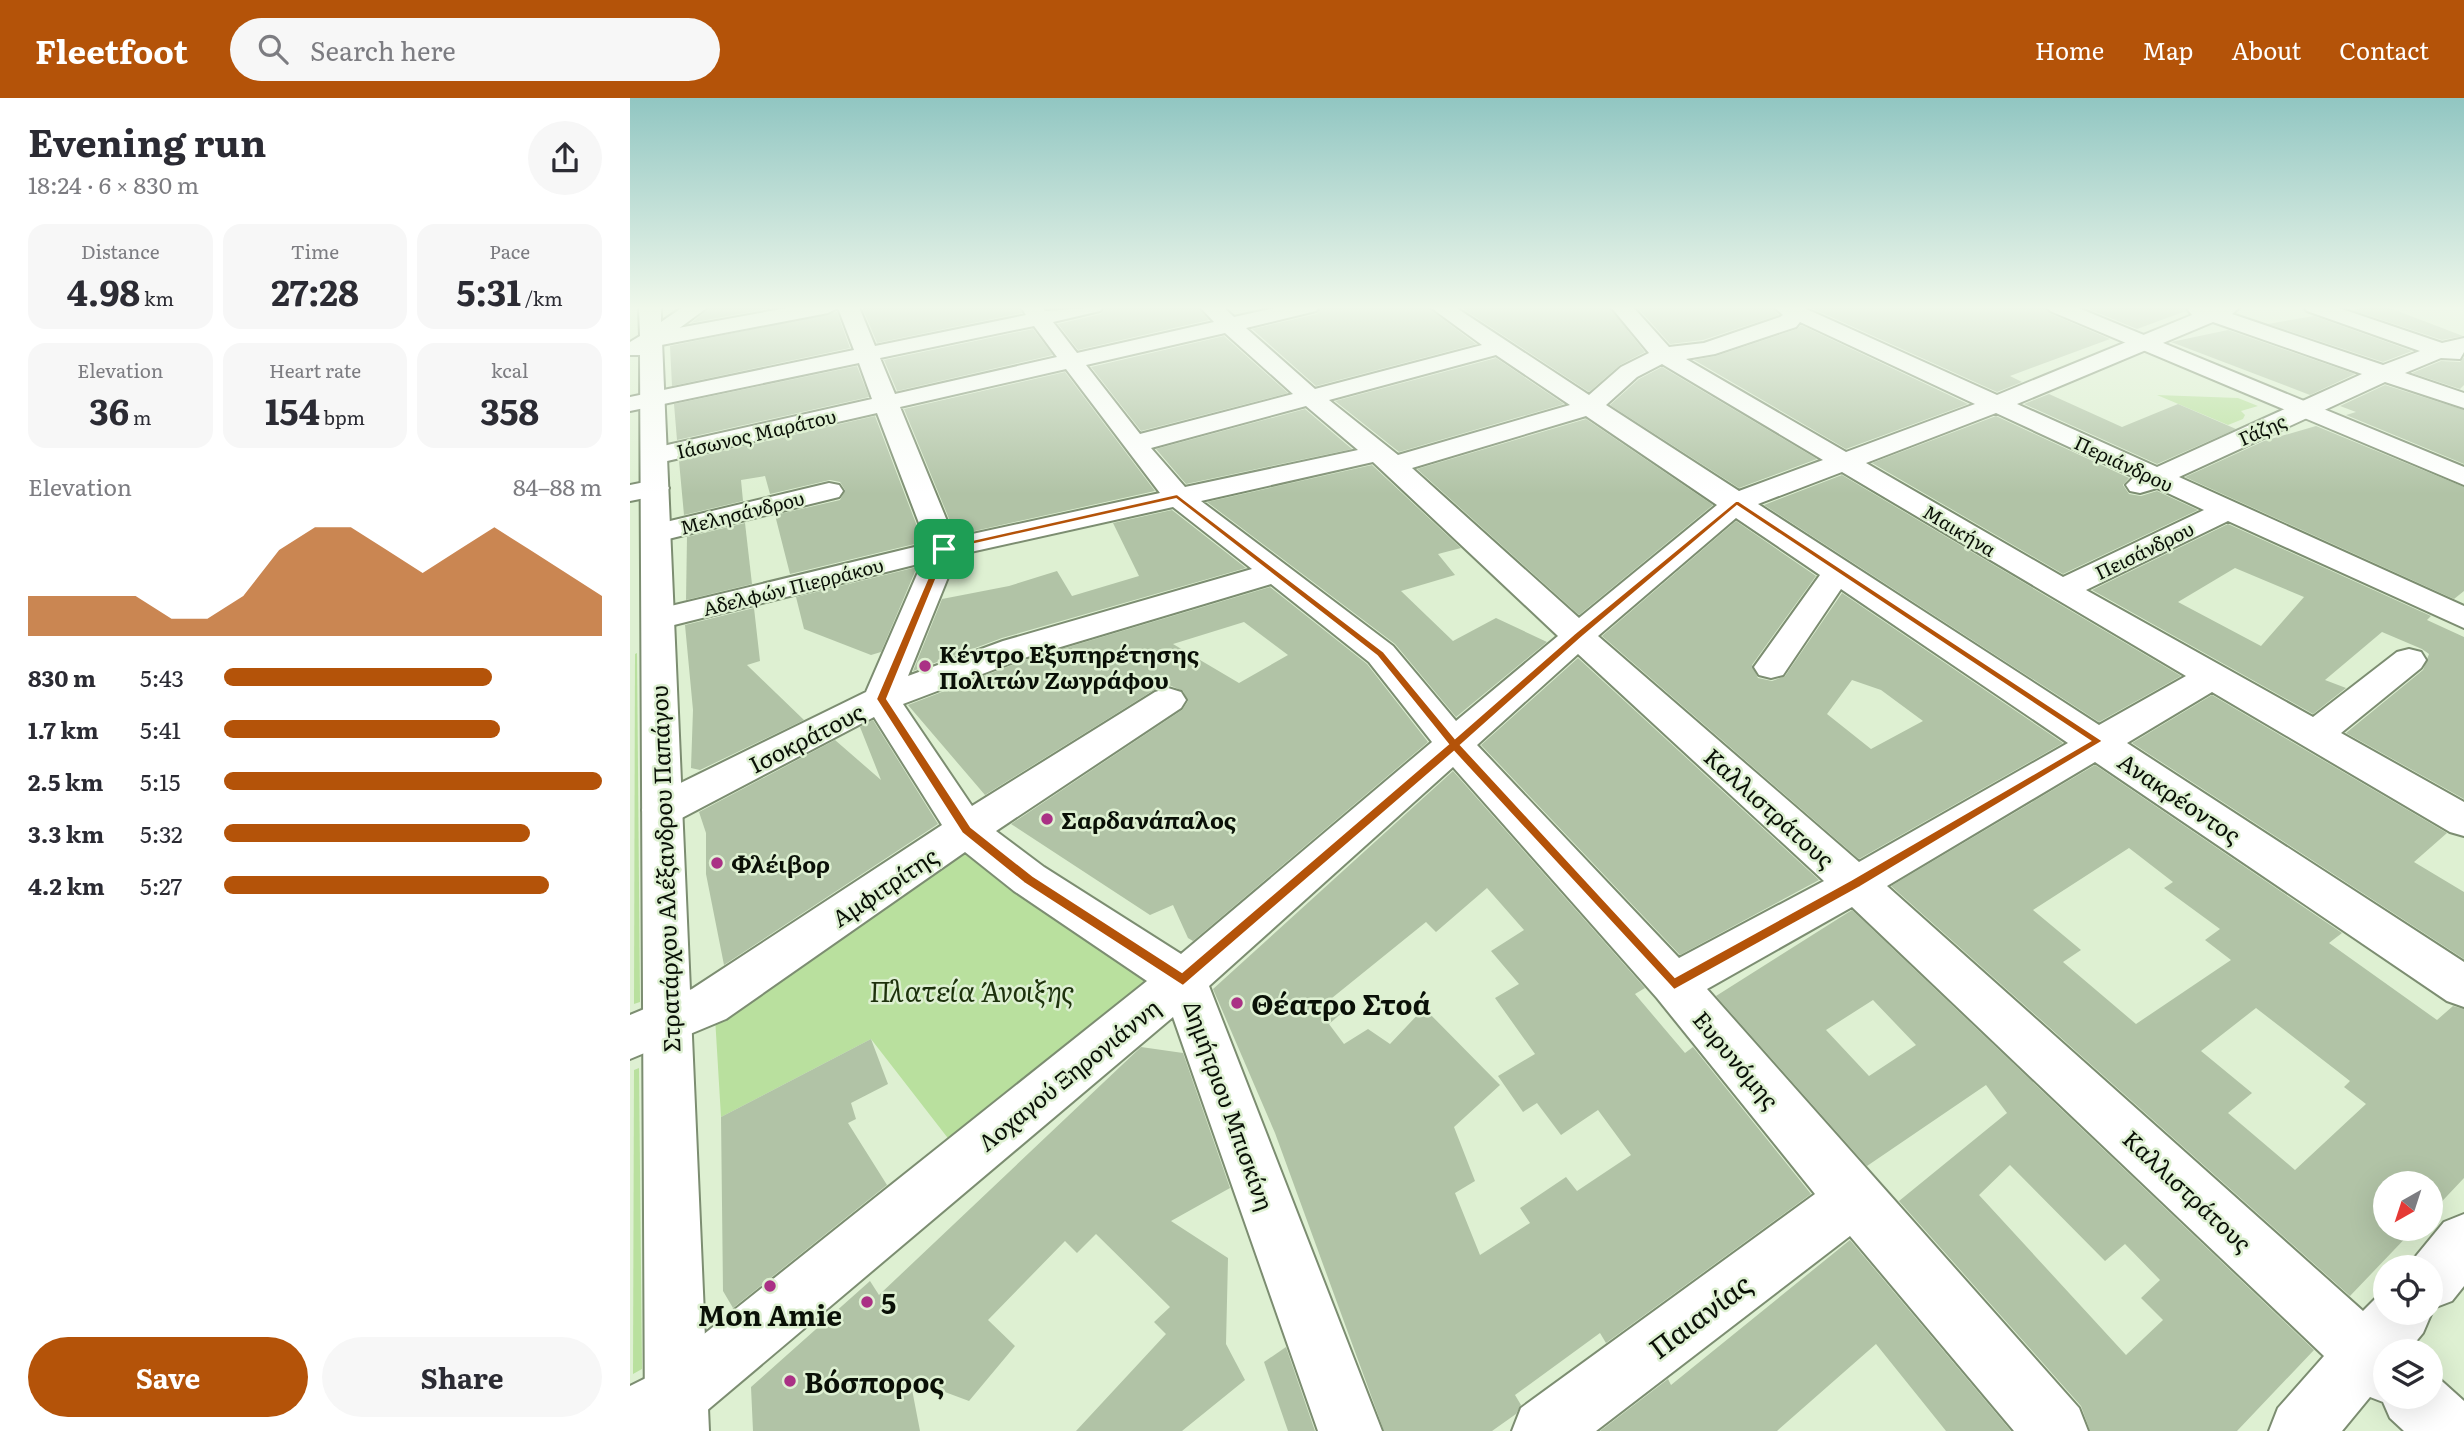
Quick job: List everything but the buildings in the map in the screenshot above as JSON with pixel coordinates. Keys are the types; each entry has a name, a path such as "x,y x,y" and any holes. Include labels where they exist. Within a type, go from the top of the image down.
{"street":[{"name":"Στρατάρχου Αλέξανδρου Παπάγου","path":"640,369 646,447 642,490 656,533 644,623 662,810 650,1030 661,1416"},
{"path":"641,401 797,369"},
{"path":"872,369 944,549 881,699"},
{"name":"Ιάσωνος Μαράτου","path":"646,447 886,404 1037,369"},
{"name":"Ευρυνόμης","path":"1079,369 1134,444 1177,496 1381,654 1455,745 1674,984 1854,1199 2056,1431"},
{"name":"Καλλιστράτους","path":"1279,369 1386,459 1578,636 1856,884 2376,1339"},
{"path":"1134,444 1416,369"},
{"name":"Ανακρέοντος","path":"1533,369 2098,741 2464,987"},
{"name":"Αδελφών Πιερράκου","path":"644,623 944,549 1177,496 1386,459 1590,407 1635,369"},
{"name":"Μαικήνα","path":"1687,369 2211,677 2464,821"},
{"name":"Περιάνδρου","path":"1910,369 2217,514 2464,618"},
{"name":"Λοχαγού Ξηρογιάννη","path":"661,1416 1183,980 1578,636 1737,502 1988,408 2079,369"},
{"path":"2205,369 2464,477"},
{"path":"2369,369 2464,401"},
{"name":"Γάζης","path":"2147,481 2394,369"},
{"name":"Μελησάνδρου","path":"656,533 829,491"},
{"name":"Πεισάνδρου","path":"2062,590 2217,514"},
{"path":"1772,667 1839,570"},
{"name":"Ισοκράτους","path":"662,810 881,699 1016,649 1274,573"},
{"path":"2315,736 2409,660"},
{"path":"1674,984 1856,884 2211,677"},
{"name":"Δημήτριου Μπισκίνη","path":"881,699 966,830 1029,879 1183,980 1350,1431"},
{"name":"Αμφιτρίτης","path":"650,1030 709,1004 966,830 1168,700"},
{"name":"Παιανίας","path":"1544,1431 1854,1199"},
{"path":"2443,1266 2464,1242"},
{"path":"2301,1431 2373,1357"},
{"path":"2426,1409 2450,1431"}],"green space":[{"path":"2157,395 2238,398 2258,406 2241,411 2245,415 2243,419 2228,425"},
{"path":"637,653 640,1002 634,1004 635,654"},
{"name":"Πλατεία Άνοιξης","path":"960,851 1157,980 954,1146 871,1039 721,1117 715,1017"},
{"path":"639,1068 642,1369 633,1374 634,1070"}],"place":[{"name":"Κέντρο Εξυπηρέτησης Πολιτών Ζωγράφου","path":"925,666"},
{"name":"Σαρδανάπαλος","path":"1047,819"},
{"name":"Φλέιβορ","path":"717,863"},
{"name":"Θέατρο Στοά","path":"1237,1003"},
{"name":"Mon Amie","path":"770,1286"},
{"name":"5","path":"867,1302"},
{"name":"Βόσπορος","path":"790,1381"}],"route":[{"path":"944,549 881,699 966,830 1029,879 1183,980 1455,745 1674,984 1856,884 2098,741 1737,502 1578,636 1455,745 1381,654 1177,496 944,549"}]}
